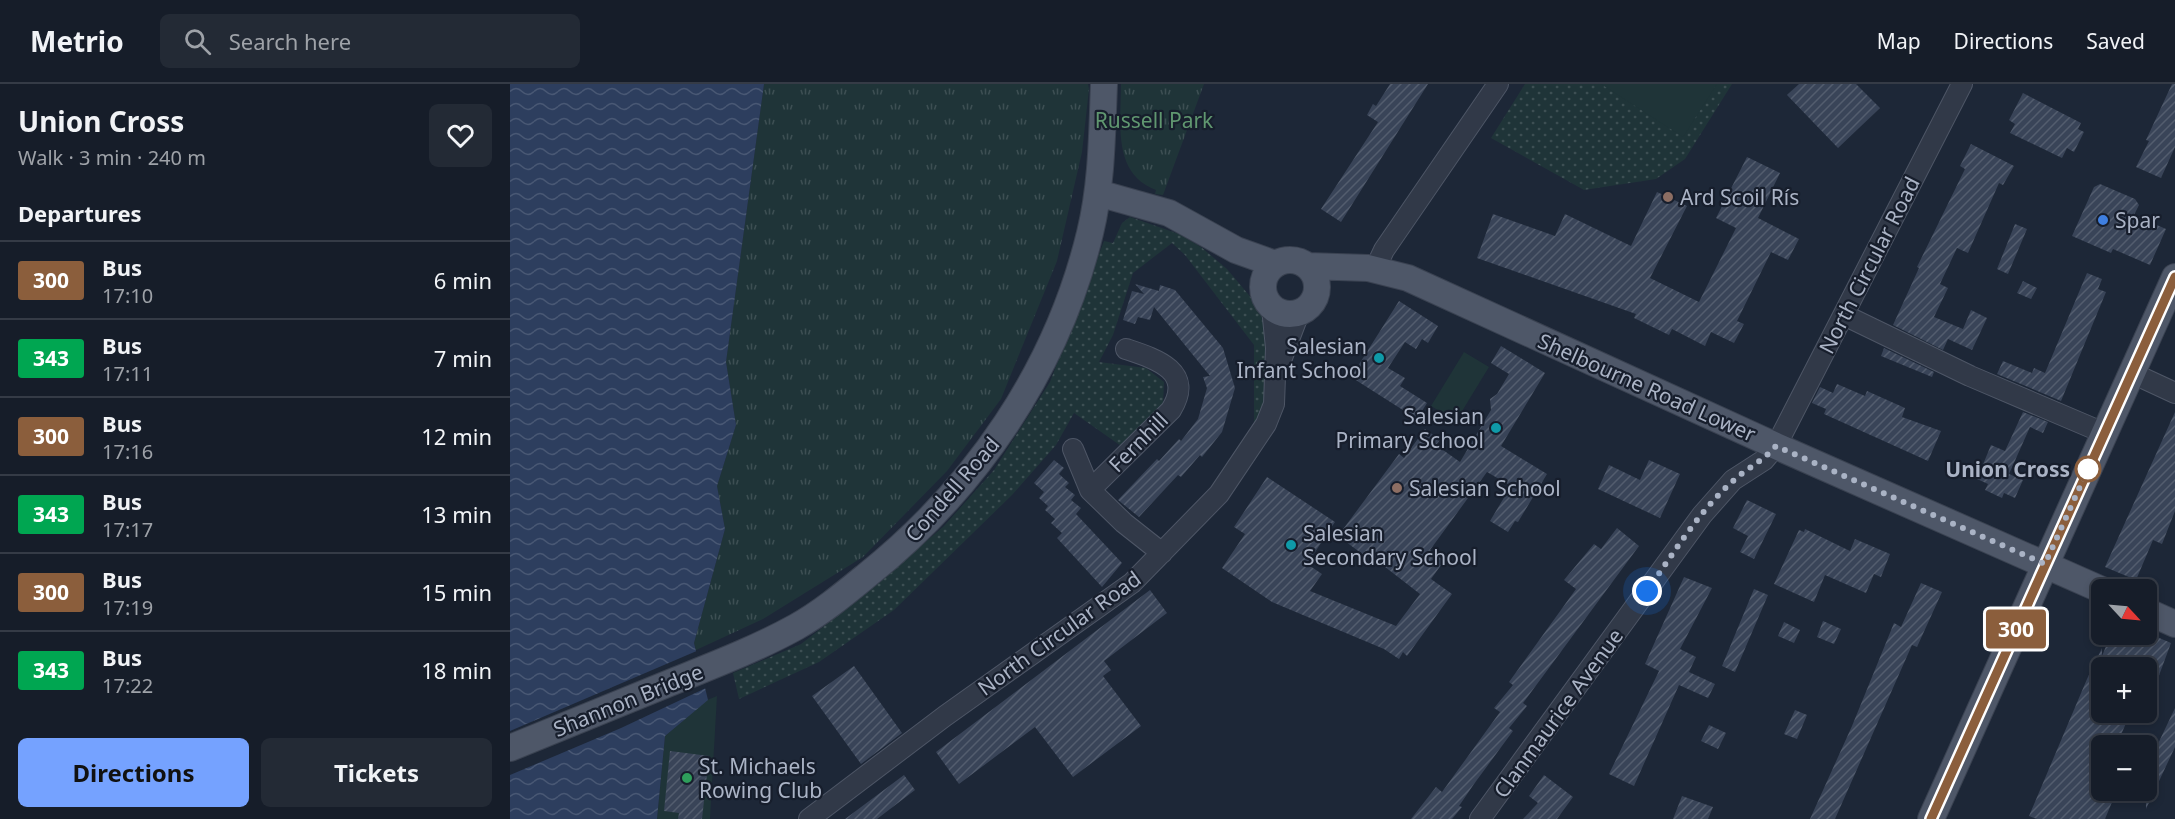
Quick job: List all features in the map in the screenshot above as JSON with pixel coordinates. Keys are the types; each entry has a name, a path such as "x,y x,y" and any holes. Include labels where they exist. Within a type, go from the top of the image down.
{"main road":[{"name":"Condell Road","path":"747,652 797,626 839,597 922,529 970,477 1006,428 1040,368 1069,299 1090,236 1098,193 1104,84"},
{"path":"1098,193 1169,213 1236,250 1269,272 1264,296 1272,308 1290,314 1372,269"},
{"name":"Shelbourne Road Lower","path":"1269,272 1292,260 1307,266 1372,269 1408,278 1776,446 2091,585"},
{"path":"1307,266 1316,280 1307,304"},
{"path":"1931,819 2175,277"},
{"path":"2157,616 2175,624"},
{"name":"Shannon Bridge","path":"510,748 747,652"}],"street":[{"path":"1372,269 1498,84"},
{"name":"North Circular Road","path":"1776,446 1962,84"},
{"name":"North Circular Road","path":"1276,374 1307,304"},
{"name":"North Circular Road","path":"809,819 945,716 1132,583 1219,494 1266,424 1274,404 1276,374 1272,308"},
{"path":"1844,315 1971,376 2104,433"},
{"name":"Fernhill","path":"1090,490 1171,410 1177,400 1178,389 1169,367 1160,360 1126,349"},
{"path":"2132,373 2175,393"},
{"name":"Clanmaurice Avenue","path":"1480,819 1702,515 1733,480 1764,460 1776,446"},
{"name":"Fernhill","path":"1073,449 1090,490 1124,523 1162,554"}],"green space":[{"path":"764,84 1088,84 1089,89 1082,152 1057,261 1001,399 947,471 863,557 763,619 696,650 694,643 725,529 717,486 736,425 726,362"},
{"name":"Russell Park","path":"1121,84 1204,84 1163,195 1155,194 1156,190 1142,182 1132,172 1126,160 1120,130"},
{"path":"1525,84 1732,84 1685,159 1656,179 1584,190 1491,138"},
{"path":"1601,84 1717,84 1683,137"},
{"path":"1130,217 1179,234 1201,247 1227,269 1259,307 1268,337 1265,420 1254,437 1254,345 1185,255 1172,243 1133,273 1113,335 1099,362 1146,368 1164,382 1163,405 1124,448 1074,413 1056,445 1012,495 894,610 819,662 739,699 733,673 801,644 858,600 944,526 994,470 1050,382 1104,241 1113,243 1122,223"},
{"path":"1464,352 1489,367 1456,421 1431,406"},
{"name":"St. Michaels Rowing Club","path":"717,696 710,819 657,819 665,736 707,700"}],"water":[{"path":"510,84 764,84 726,362 736,425 717,486 725,529 694,643 708,700 665,736 657,819 510,819"}],"pier":[{"path":"699,650 708,687 621,728 510,775 510,731"}],"building":[{"path":"1390,84 1428,84 1341,222 1321,209 1378,122 1367,115 1373,104 1376,106"},
{"path":"1799,84 1856,84 1880,108 1838,148 1787,95"},
{"path":"2172,84 2175,84 2175,147 2161,178 2136,167"},
{"path":"2023,93 2081,123 2078,129 2084,132 2074,152 2067,148 2062,158 2010,133 2015,124 2009,120"},
{"path":"1971,144 2014,166 2003,185 1999,183 1968,253 1957,248 1940,284 1948,288 1934,317 1963,329 1971,310 1987,318 1972,350 1948,339 1943,350 1893,325 1919,268 1917,267 1965,169 1960,166"},
{"name":"Ard Scoil Rís","path":"1747,157 1780,173 1758,218 1799,239 1788,260 1771,252 1737,321 1744,324 1734,343 1711,332 1705,346 1672,329 1669,335 1634,318 1636,314 1477,258 1493,214 1555,236 1565,214 1631,246 1657,192 1687,206 1650,278 1699,302 1736,228 1716,218"},
{"path":"2100,184 2135,199 2139,205 2134,215 2166,229 2150,265 2113,249 2111,253 2072,236 2094,187"},
{"path":"2015,224 2027,229 2008,274 1997,269"},
{"path":"2087,273 2102,279 2098,289 2106,292 2061,401 1997,374 2003,361 2032,373 2034,368 2045,373"},
{"path":"2023,281 2037,288 2031,299 2017,293"},
{"path":"1135,284 1159,291 1160,285 1175,290 1223,348 1235,388 1222,432 1202,457 1200,455 1181,477 1178,475 1139,517 1118,500 1157,459 1159,461 1179,439 1181,441 1198,419 1207,388 1203,377 1210,376 1154,307 1150,320 1138,317 1135,324 1123,320 1132,291 1144,294"},
{"name":"Salesian Infant School","path":"1399,301 1438,326 1428,343 1422,339 1416,349 1405,342 1388,368 1405,378 1400,386 1427,403 1417,419 1351,377"},
{"path":"1501,346 1545,373 1501,446 1547,474 1518,522 1515,521 1508,532 1490,521 1511,486 1487,472 1430,550 1444,561 1431,579 1452,594 1407,656 1403,652 1399,659 1384,649 1272,602 1222,568 1245,534 1234,527 1267,477 1335,522 1307,564 1322,574 1310,591 1396,626 1420,594 1367,553 1365,556 1338,536 1399,454 1404,458 1425,429 1440,440 1436,445 1460,462 1491,410 1490,399 1497,394 1509,374 1491,363"},
{"path":"1884,348 1934,372 1932,377 1881,356"},
{"path":"1837,384 1865,396 1867,391 1905,408 1902,417 1941,431 1928,461 1824,414 1826,409 1812,403 1820,387 1833,393"},
{"path":"2023,412 2048,422 2043,433 2030,427 2009,474 2023,480 2015,498 2004,493 2002,498 1985,490 1988,484 1977,479 1991,445 2005,451"},
{"path":"2175,412 2175,511 2162,544 2153,540 2136,579 2105,567"},
{"path":"1054,460 1064,468 1059,474 1069,483 1065,487 1075,495 1071,500 1081,508 1076,514 1122,563 1102,587 1057,538 1062,533 1051,523 1055,519 1045,510 1048,506 1039,498 1044,492 1034,483"},
{"path":"1649,460 1680,474 1660,518 1598,489 1609,465 1640,480"},
{"path":"1747,500 1776,514 1754,559 1740,552 1748,536 1733,528"},
{"path":"1617,528 1639,546 1523,703 1527,706 1509,728 1513,731 1459,806 1462,807 1452,819 1411,819 1436,787 1442,792 1500,712 1494,708 1513,685 1509,682 1576,589 1564,580 1594,544 1601,549"},
{"path":"1805,529 1850,551 1855,539 1890,554 1881,577 1874,574 1866,593 1825,575 1814,602 1774,584 1799,530 1804,532"},
{"path":"1684,577 1712,588 1680,649 1696,657 1689,672 1715,684 1708,698 1679,685 1634,786 1609,774 1659,671 1645,664"},
{"path":"1921,583 1942,592 1917,647 1912,645 1835,819 1810,819 1852,726 1894,623 1901,627"},
{"path":"1754,589 1768,595 1735,672 1722,666"},
{"path":"1150,590 1167,613 1104,661 1111,670 1103,676 1141,726 1073,777 1035,727 959,784 936,752"},
{"path":"1823,621 1841,629 1834,644 1817,637"},
{"path":"1784,622 1800,630 1794,643 1778,636"},
{"path":"2157,637 2171,643 2157,681 2157,657 2098,657 2102,648 2102,656 2106,645 2157,645"},
{"path":"854,666 902,733 861,764 812,696"},
{"path":"2091,671 2091,723 2126,723 2121,735 2091,735 2091,801 2112,801 2105,819 2037,819 2029,816"},
{"path":"2175,708 2175,747 2157,785 2157,746"},
{"path":"1795,710 1807,715 1797,739 1784,734"},
{"path":"1709,725 1726,733 1718,749 1701,741"},
{"path":"670,751 709,756 702,819 678,819 679,813 664,811"},
{"path":"904,775 915,790 877,819 845,819"},
{"path":"1544,775 1573,797 1557,819 1523,819 1538,803 1529,796"},
{"path":"1682,796 1713,807 1708,819 1673,819"}],"bus line":[{"name":"300","path":"1931,819 2175,277"}],"place":[{"name":"Ard Scoil Rís","path":"1668,197"},
{"name":"Spar","path":"2103,220"},
{"name":"Salesian Infant School","path":"1379,358"},
{"name":"Salesian Primary School","path":"1496,428"},
{"name":"Union Cross","path":"2088,469"},
{"name":"Salesian School","path":"1397,488"},
{"name":"Salesian Secondary School","path":"1291,545"},
{"name":"St. Michaels Rowing Club","path":"687,778"}],"route":[{"path":"1647,591 1702,515 1733,480 1764,460 1776,446 2045,564 2088,469"}]}
